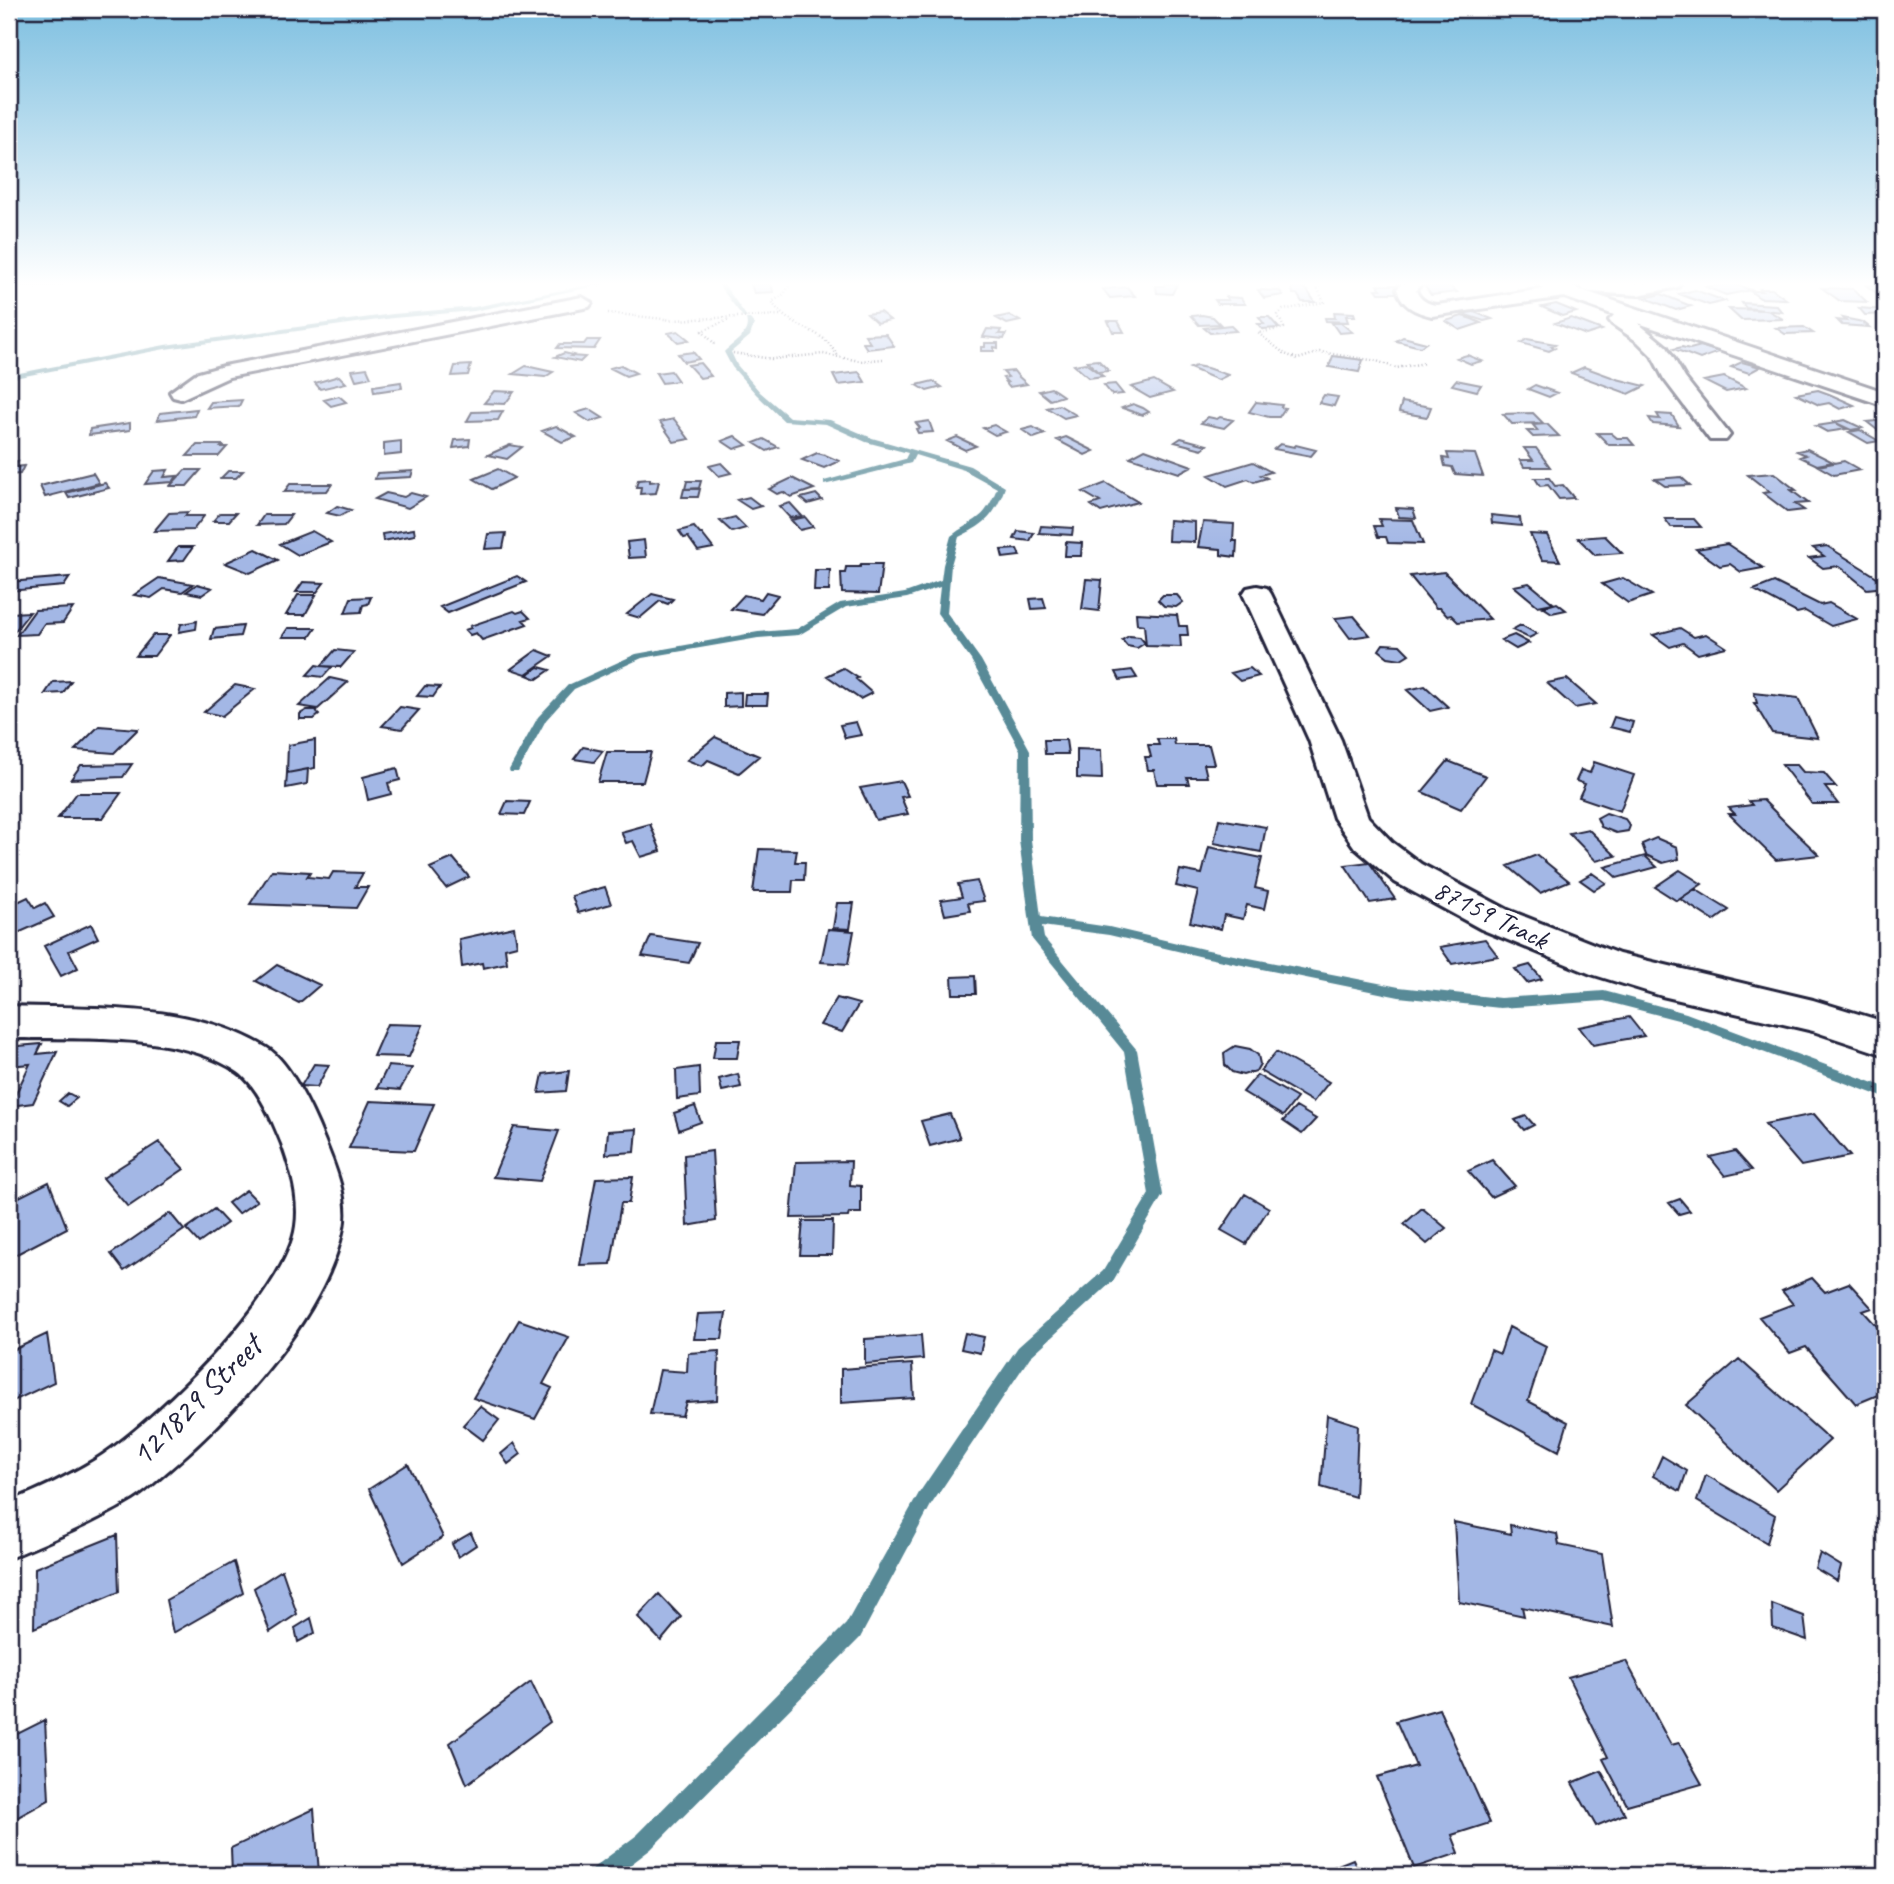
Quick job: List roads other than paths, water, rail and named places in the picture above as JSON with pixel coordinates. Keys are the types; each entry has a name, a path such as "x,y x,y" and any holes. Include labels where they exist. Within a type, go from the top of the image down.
{"street":[{"path":"181,392 203,379 230,371"},
{"path":"1672,371 1675,379 1718,435"},
{"path":"1802,371 1885,399"},
{"name":"87159 Track","path":"1257,594 1330,753 1340,796 1348,811 1373,844 1415,876 1447,897 1526,936 1634,973 1690,988 1790,1007 1885,1039"},
{"name":"121829 Street","path":"9,1022 139,1026 202,1038 254,1061 278,1090 294,1119 317,1177 320,1227 300,1282 242,1364 174,1431 116,1478 64,1508 9,1530"}],"waterway":[{"path":"9,377 41,371"},
{"path":"600,1875 644,1842 853,1631 925,1499 1024,1352 1108,1276 1156,1195 1130,1050 1038,939 1025,840 1025,750 976,660 942,613 947,565 955,536 973,527 990,513 1001,487 967,468 869,440 827,422 787,419 738,371"},
{"path":"827,483 908,461 912,453"},
{"path":"514,770 542,719 571,687 639,656 758,635 799,632 843,605 907,595 945,582"},
{"path":"1036,921 1109,931 1203,953 1399,992 1500,1003 1604,996 1681,1016 1885,1093"}]}
